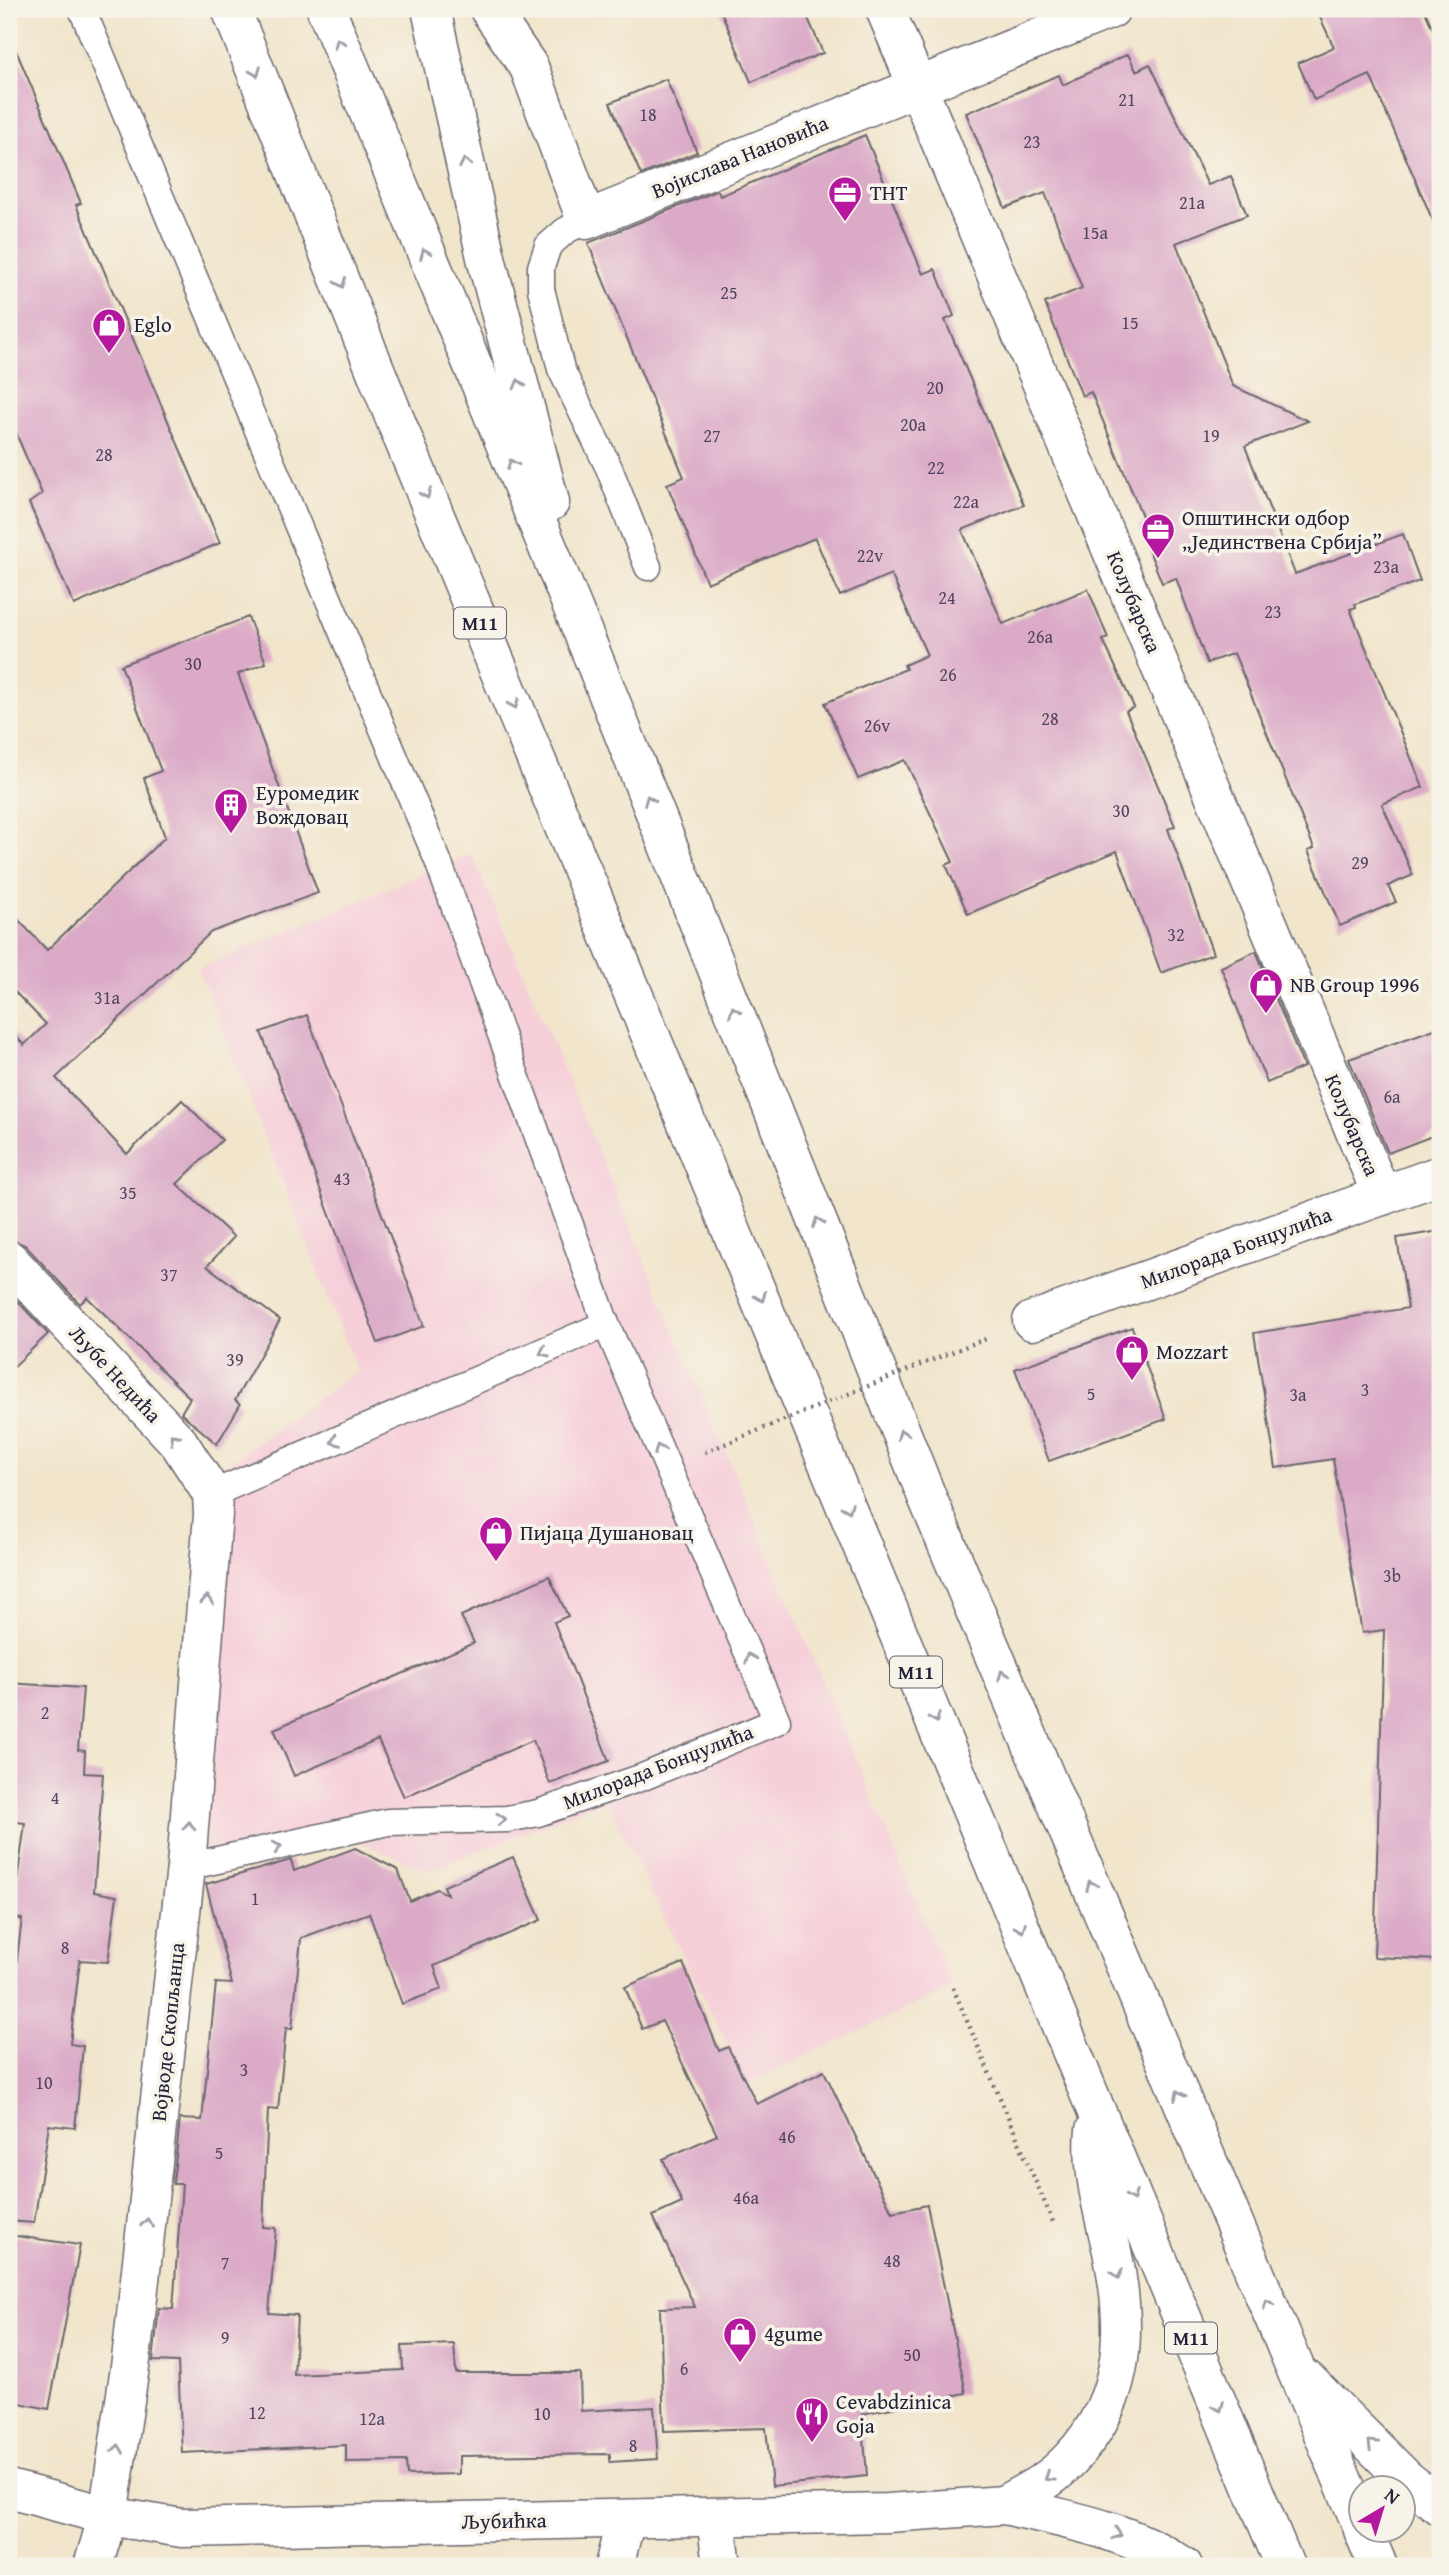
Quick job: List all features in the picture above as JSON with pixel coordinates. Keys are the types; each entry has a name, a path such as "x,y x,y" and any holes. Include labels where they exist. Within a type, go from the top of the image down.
{"main road":[{"name":"M11","path":"230,9 400,429 1285,2566"},
{"path":"326,9 595,662 927,1497 1348,2495"},
{"path":"431,9 487,262 595,662"},
{"path":"489,9 529,68 586,220"},
{"name":"Колубарска","path":"885,9 1382,1196"},
{"name":"Војислава Нановића","path":"586,220 917,84 1111,9"},
{"name":"Милорада Бонџулића","path":"1032,1321 1440,1175"},
{"name":"Љубе Недића","path":"9,1260 179,1443 212,1494"},
{"name":"Војводе Скопљанца","path":"93,2566 108,2516 131,2360 186,1867 213,1514 212,1494"},
{"path":"1004,2505 1056,2473 1083,2446 1104,2415 1115,2383 1123,2346 1120,2289 1094,2171 1096,2110"},
{"path":"1294,2367 1406,2479 1440,2506"},
{"name":"Љубићка","path":"9,2489 108,2516 183,2528 888,2513 1004,2505"},
{"path":"1004,2505 1127,2537 1160,2551 1183,2566"},
{"path":"716,2517 722,2566"},
{"path":"614,2566 626,2519"},
{"path":"1369,2544 1378,2566"}],"lane":[{"path":"82,9 438,861 606,1324 212,1494"},
{"path":"586,220 565,230 548,247 541,267 541,289 561,369 609,468 648,567"},
{"name":"Милорада Бонџулића","path":"186,1867 388,1822 507,1819 538,1813 643,1777 777,1721 606,1324"}],"path":[{"path":"705,1452 976,1342"},
{"path":"953,1988 1058,2234"}],"shaded area":[{"name":"Пијаца Душановац","path":"472,853 953,1988 747,2084 605,1800 429,1871 357,1841 318,1847 202,1879 225,1466 357,1371 198,969"}],"building":[{"path":"720,9 804,9 823,53 751,82"},
{"path":"1316,9 1424,9 1440,45 1440,237 1370,75 1314,100 1298,63 1334,47"},
{"path":"9,34 81,203 76,205 220,543 74,605 29,503 42,494 9,417"},
{"path":"1128,54 1136,71 1150,64 1208,185 1231,176 1247,215 1176,243 1233,386 1308,421 1245,446 1295,574 1403,534 1420,581 1355,604 1356,607 1350,609 1423,787 1382,804 1413,875 1388,886 1396,902 1340,926 1308,851 1314,848 1234,653 1207,663 1176,578 1162,583 1139,525 1145,523 1091,392 1082,396 1045,303 1082,288 1045,193 1005,208 966,113 1059,75 1063,85"},
{"path":"666,79 697,152 641,175 610,103"},
{"path":"865,135 923,274 935,269 954,316 945,320 1024,505 962,530 1003,624 1088,589 1108,638 1103,640 1134,707 1126,711 1175,826 1168,829 1213,954 1161,973 1117,851 968,914 946,865 953,862 905,760 858,779 825,703 906,669 904,665 927,655 891,574 840,596 815,538 707,583 667,484 684,477 588,243 714,192 718,191 720,196"},
{"path":"248,617 266,663 238,674 318,893 211,932 56,1078 127,1154 182,1100 222,1140 177,1184 234,1237 207,1266 280,1320 235,1400 240,1405 217,1444 181,1413 190,1398 87,1297 80,1304 25,1245 9,1239 9,1029 24,1045 46,1024 9,986 9,910 47,950 165,837 144,778 161,771 121,665"},
{"name":"NB Group 1996","path":"1256,951 1304,1067 1267,1083 1221,967"},
{"path":"307,1015 424,1326 378,1343 261,1032"},
{"path":"1440,1027 1440,1133 1388,1153 1349,1059"},
{"path":"1440,1231 1440,1960 1374,1957 1384,1630 1362,1633 1333,1459 1276,1468 1254,1333 1408,1308 1397,1238"},
{"path":"9,1292 48,1334 9,1371"},
{"path":"1132,1327 1166,1419 1049,1461 1015,1369"},
{"path":"549,1576 568,1616 554,1622 609,1761 550,1784 533,1740 404,1797 378,1740 294,1776 274,1729 474,1643 461,1616"},
{"path":"9,1683 83,1688 78,1750 85,1751 84,1773 103,1774 94,1892 117,1896 108,1962 80,1960 70,2044 83,2046 75,2128 49,2125 34,2223 9,2221 9,2022 22,1919 12,1918 25,1823 9,1821"},
{"path":"355,1848 398,1870 410,1901 437,1889 447,1894 444,1886 513,1857 541,1920 434,1966 442,1989 402,2004 369,1913 301,1938 292,2029 286,2028 278,2110 268,2109 263,2227 276,2228 269,2313 297,2315 294,2375 403,2370 402,2346 454,2344 456,2373 580,2373 581,2411 654,2407 658,2459 610,2462 610,2454 459,2456 459,2474 407,2475 406,2461 346,2462 346,2445 182,2453 178,2362 153,2361 159,2308 173,2309 182,2184 173,2184 180,2119 202,2120 216,1983 232,1984 206,1884 291,1860 294,1871"},
{"path":"683,1963 719,2051 728,2047 757,2104 824,2071 892,2212 927,2205 966,2393 862,2414 867,2476 772,2486 766,2428 664,2431 660,2308 695,2307 653,2216 682,2203 663,2159 717,2135 662,2021 642,2029 625,1987"},
{"path":"9,2235 80,2245 49,2409 9,2401"}],"place":[{"name":"ТНТ","path":"845,223"},
{"name":"Eglo","path":"109,355"},
{"name":"Општински одбор „Јединствена Србија”","path":"1158,560"},
{"name":"Еуромедик Вождовац","path":"231,835"},
{"name":"NB Group 1996","path":"1266,1015"},
{"name":"Mozzart","path":"1132,1382"},
{"name":"Пијаца Душановац","path":"496,1563"},
{"name":"4gume","path":"740,2364"},
{"name":"Cevabdzinica Goja","path":"812,2444"}]}
